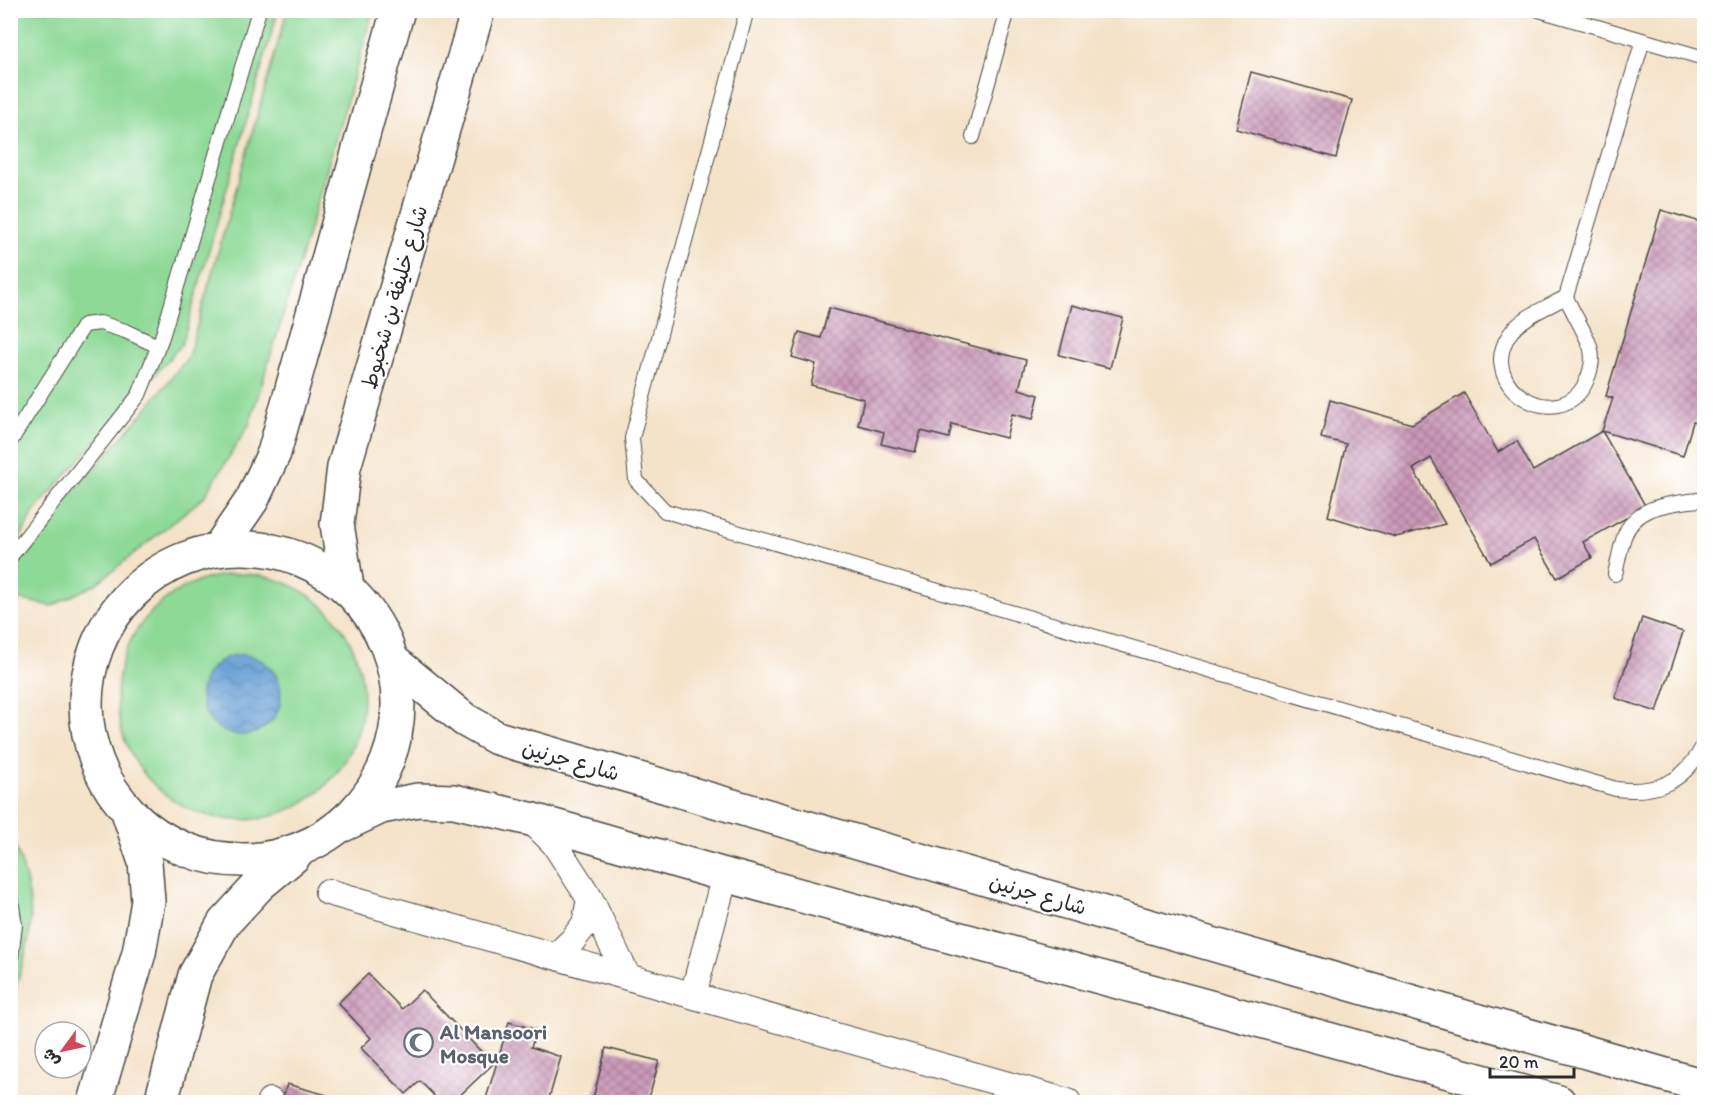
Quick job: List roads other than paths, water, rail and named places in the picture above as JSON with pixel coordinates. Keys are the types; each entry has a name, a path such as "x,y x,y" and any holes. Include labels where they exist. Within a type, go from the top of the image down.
{"main road":[{"path":"219,548 252,500 274,453 398,10"},
{"name":"شارع خليفة بن شخبوط","path":"347,587 337,524 344,467 478,10"},
{"path":"95,1102 139,953 148,901 145,862 128,812 99,768 86,718 90,667 107,624 136,588 175,562 219,548 265,549 309,562 347,587 375,621 393,661 399,706 393,750 374,792 344,825"},
{"name":"شارع جرنين","path":"393,661 465,720 497,738 1704,1086"},
{"path":"161,1102 195,975 224,923 260,884 300,851 344,825 381,807 418,800 454,801 530,819 725,875 1559,1102"},
{"path":"128,812 165,841 208,858 254,862 300,851"}],"street":[{"path":"530,819 554,843 590,899 627,976"},
{"path":"693,995 725,875"},
{"path":"328,892 1068,1102"},
{"path":"556,956 585,924 590,899"}],"lane":[{"path":"10,557 139,395 158,346 259,10"},
{"path":"747,10 632,438 636,480 665,511 1616,789 1638,792 1659,788 1678,778 1693,764 1704,744"},
{"path":"973,137 1008,10"},
{"path":"1539,10 1704,58"},
{"path":"1566,297 1519,324 1503,347 1501,361 1510,387 1533,404 1547,406 1561,404 1574,397 1584,387 1590,375 1592,361 1590,347 1566,297 1643,40"},
{"path":"10,441 84,325 100,323 158,346"},
{"path":"1615,574 1628,527 1636,518 1657,507 1704,500"},
{"path":"10,894 15,925 10,967"}],"water":[{"path":"233,655 249,655 270,666 281,687 281,703 270,724 249,735 233,735 219,729 207,717 201,703 201,687 207,673 219,661"}],"place":[{"name":"Al Mansoori Mosque","path":"419,1043"}]}
